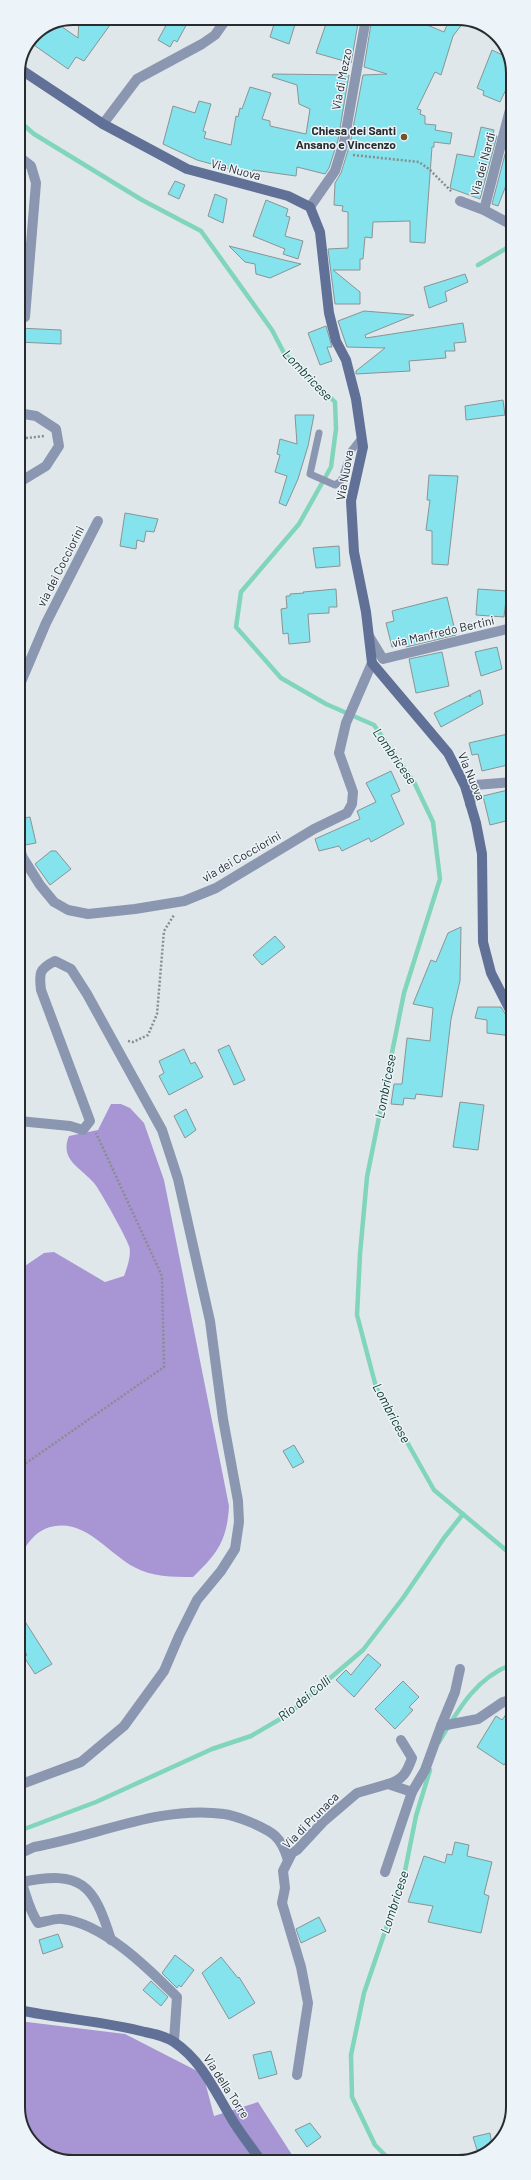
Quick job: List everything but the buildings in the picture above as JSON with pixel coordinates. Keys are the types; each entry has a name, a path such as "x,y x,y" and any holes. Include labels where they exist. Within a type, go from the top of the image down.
{"street":[{"path":"103,124 137,79 202,44 215,35 222,25"},
{"name":"Via di Mezzo","path":"310,207 335,171 340,153 365,25"},
{"name":"Via Nuova","path":"25,72 103,124 187,169 288,196 310,207 320,232 329,313 336,340 346,360 356,399 362,438 363,447 359,470 351,500 354,552 369,636 372,663 448,753 465,786 482,854 483,942 491,973 506,1002"},
{"name":"Via dei Nardi","path":"484,210 506,125"},
{"path":"25,161 32,166 36,183 25,317"},
{"path":"460,201 484,210 506,221"},
{"path":"25,414 36,416 56,429 59,446 46,466 25,480"},
{"name":"via dei Cocciorini","path":"25,672 46,623 98,521"},
{"name":"via Manfredo Bertini","path":"369,636 383,659 506,629"},
{"name":"via dei Cocciorini","path":"25,861 40,885 54,902 68,910 88,914 184,901 216,888 314,829 347,813 353,797 353,792 339,753 346,723 372,663"},
{"path":"470,804 475,785 506,782"},
{"path":"25,1122 70,1126 83,1130 90,1121 41,990 39,975 44,966 55,961 71,969 87,994 162,1130 178,1179 210,1321 223,1419 238,1501 239,1522 235,1549 221,1571 197,1600 179,1636 164,1672 124,1726 81,1762 25,1783"},
{"path":"385,1872 412,1792 425,1770 455,1692 460,1669"},
{"path":"441,1726 478,1719 506,1701"},
{"name":"Via di Prunaca","path":"297,2075 308,2003 301,1967 282,1903 285,1888 283,1871 292,1853 297,1850 318,1827 357,1793 397,1782 406,1774 412,1758 400,1740"},
{"path":"388,1784 412,1792"},
{"name":"Via di Prunaca","path":"25,1851 34,1847 164,1814 187,1812 225,1814 271,1831 283,1844 288,1860"},
{"path":"25,1879 64,1878 76,1881 86,1887 94,1897 111,1940"},
{"path":"25,1896 30,1912 38,1923 61,1919 81,1924 111,1940 130,1953 177,1997 174,2041"},
{"name":"Via della Torre","path":"25,2011 54,2017 114,2024 166,2037 174,2041 201,2067 212,2083 231,2117 257,2155"}],"lane":[{"path":"319,433 310,474 313,477 335,485 341,481 351,451 362,438"}],"path":[{"path":"340,153 419,162 429,169 460,201"},
{"path":"25,438 57,435"},
{"path":"112,1039 133,1042 148,1035 157,1014 164,931 184,901"},
{"path":"25,1464 164,1367 162,1276 90,1121"}],"shaded area":[{"path":"111,1104 121,1104 130,1108 144,1123 164,1180 229,1506 226,1528 220,1545 209,1561 193,1577 162,1576 148,1573 124,1561 97,1539 87,1533 77,1528 67,1526 55,1526 42,1530 29,1542 25,1548 25,1266 44,1253 54,1252 105,1282 124,1276 129,1261 129,1246 113,1214 97,1187 73,1163 67,1151 69,1136 98,1130"},
{"path":"25,2022 125,2034 203,2074 214,2116 258,2102 292,2155 70,2155 55,2151 46,2147 37,2139 31,2131 26,2116"}],"waterway":[{"name":"Lombricese","path":"25,126 34,134 142,200 201,231 272,330 284,353 335,402 336,429 331,467 299,524 241,592 236,627 281,678 326,704 374,725 414,782 433,822 440,879 404,993 367,1177 360,1254 357,1315 376,1387 434,1490 506,1550"},
{"path":"478,265 506,249"},
{"name":"Rio dei Colli","path":"25,1829 96,1802 212,1749 251,1736 287,1715 363,1650 403,1598 444,1538 463,1514"},
{"name":"Lombricese","path":"439,1742 453,1718 469,1696 488,1677 506,1667"},
{"name":"Lombricese","path":"385,2155 375,2145 352,2097 351,2055 364,1993 404,1876 416,1816 430,1770"}],"place":[{"name":"Chiesa dei Santi Ansano e Vincenzo","path":"404,137"}]}
